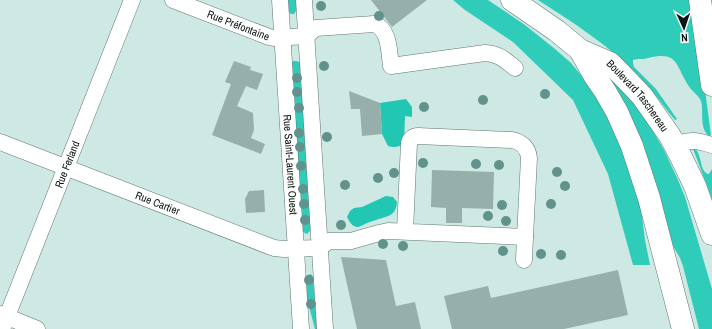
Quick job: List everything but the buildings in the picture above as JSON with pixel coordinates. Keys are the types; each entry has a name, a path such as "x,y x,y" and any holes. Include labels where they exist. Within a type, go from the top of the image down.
{"highway":[{"name":"Boulevard Taschereau","path":"512,0 557,31 580,50 610,63 642,96 675,146 694,186 712,234"},
{"path":"700,0 712,85"},
{"path":"580,50 614,107 632,146 649,198 683,329"},
{"path":"667,329 676,305"}],"street":[{"name":"Rue Ferland","path":"3,320 66,167 132,0"},
{"name":"Rue Préfontaine","path":"173,0 270,37 282,38 306,36"},
{"name":"Rue Saint-Laurent Ouest","path":"280,0 301,329"},
{"path":"304,0 324,329"},
{"path":"306,36 316,28 374,24 382,29 385,34 391,66 485,53 496,54 515,68"},
{"path":"405,231 409,143 411,139 415,136 431,136 512,140 519,142 524,146 528,152 529,158 524,260"},
{"path":"675,146 682,142 688,141 699,141 712,145"},
{"name":"Rue Cartier","path":"0,142 274,248 319,248 329,241 351,241 383,232 405,231 525,236"},
{"path":"3,320 37,329"}],"green space":[{"path":"287,0 296,0 296,11 294,14 291,14 288,11"},
{"path":"453,0 488,0 525,25 555,49 571,63 594,91 603,105 626,160 641,209 650,265 633,265 608,174 573,100 513,42 465,10"},
{"path":"538,0 693,0 711,135 709,136 704,129 701,101 689,87 678,65 674,61 665,56 658,56 635,59 633,60 633,63 634,67 656,89 677,119 675,120 646,84 625,62 589,34"},
{"path":"293,61 300,63 311,229 307,234 302,230"},
{"path":"605,72 629,97 647,121 664,150 678,180 685,197 712,289 712,329 699,329 683,266 670,241"},
{"path":"406,99 412,107 412,117 405,116 404,144 396,147 388,146 382,134 380,103"},
{"path":"692,146 696,149 700,157 703,170 709,174 712,169 712,199"},
{"path":"386,196 393,197 397,202 395,211 392,214 358,227 352,225 347,217 350,211 354,208 362,207"},
{"path":"310,274 313,278 317,329 315,329 307,299 305,277"}]}
